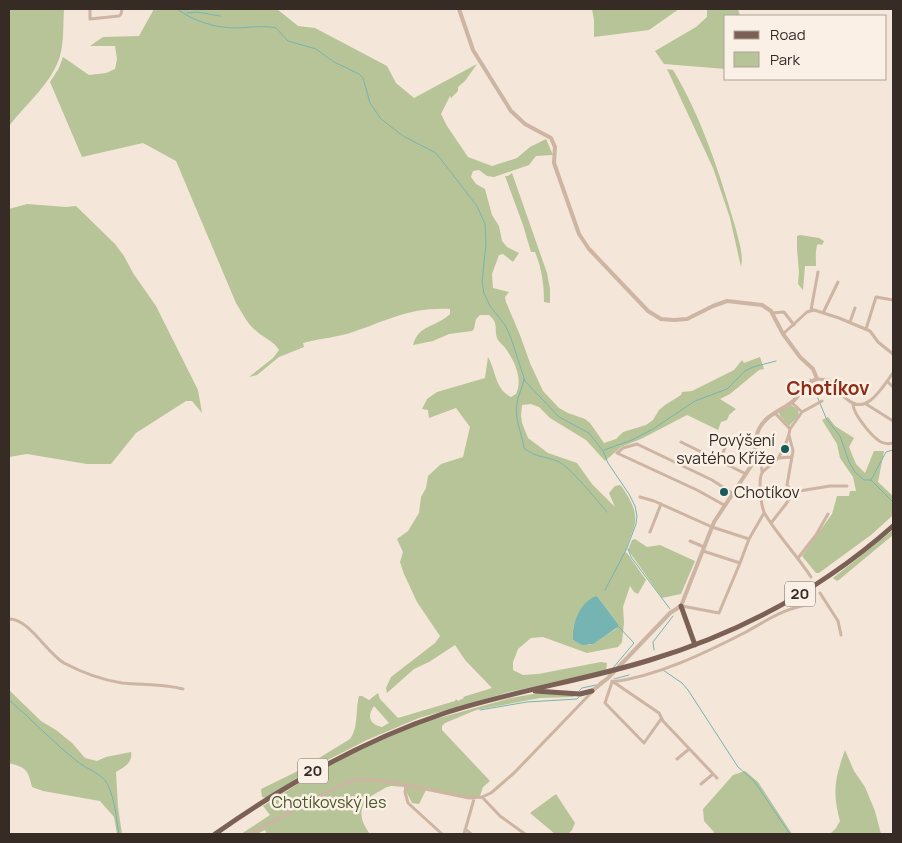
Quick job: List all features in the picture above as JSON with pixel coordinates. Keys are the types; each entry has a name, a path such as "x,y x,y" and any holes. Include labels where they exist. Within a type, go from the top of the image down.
{"main road":[{"name":"20","path":"215,834 290,784 354,750 394,732 443,714 522,691 609,677 630,666 695,645 745,624 806,591 847,563 893,526"},
{"path":"681,606 695,645"},
{"path":"522,691 580,694 592,690"}],"street":[{"path":"90,9 90,19 119,16 122,14 122,9"},
{"path":"459,9 473,50 511,111 525,124 551,138 555,147 554,163 579,234 589,249 648,311 661,319 687,319 723,301 732,300 766,306 800,357 814,369 813,381"},
{"path":"811,310 818,272"},
{"path":"823,313 838,282"},
{"path":"866,329 876,297 893,300"},
{"path":"850,322 855,308"},
{"path":"783,334 811,310 866,329 893,354"},
{"path":"772,313 784,312 794,325"},
{"path":"249,834 349,782 368,780 406,785 474,799 491,793 514,773 592,690 609,677 670,613 681,606 712,527 753,463 758,432 768,417 791,402 813,381 829,380 854,404 866,404 893,373"},
{"path":"887,381 893,387"},
{"path":"791,402 802,412"},
{"path":"762,473 779,458 790,429 802,412 821,402"},
{"path":"854,404 854,413 872,435 883,443 893,443"},
{"path":"866,404 893,421"},
{"path":"774,412 790,429"},
{"path":"789,435 792,446 787,485 792,492"},
{"path":"681,442 746,474"},
{"path":"719,462 727,443"},
{"path":"724,506 697,490 617,453 623,448 637,444 712,480 732,493"},
{"path":"756,452 761,459 761,489 764,513 811,577"},
{"path":"779,458 791,457"},
{"path":"792,492 830,486 847,486"},
{"path":"771,522 786,504 792,492"},
{"path":"640,497 661,504 712,527 749,539"},
{"path":"650,532 661,504"},
{"path":"681,606 719,613 749,539 764,513"},
{"path":"798,558 820,529 828,514"},
{"path":"690,541 703,549 740,563"},
{"path":"820,593 838,622 841,635"},
{"path":"609,677 647,674 719,645 781,612 809,604"},
{"path":"9,619 20,621 62,662 82,671 121,682 183,689"},
{"path":"609,677 659,713 661,719 717,778"},
{"path":"609,677 605,703 644,743 661,719"},
{"path":"677,759 689,749"},
{"path":"702,784 713,774"},
{"path":"406,785 408,803 442,834"},
{"path":"482,797 500,816 525,834"},
{"path":"464,834 474,799"},
{"path":"465,830 471,834"}],"green space":[{"path":"9,9 64,9 62,45 56,66 45,84 9,126"},
{"path":"154,9 277,9 298,26 315,28 387,66 396,83 414,98 477,64 465,81 458,87 458,91 452,99 450,96 441,114 468,157 492,166 517,158 530,147 546,139 553,155 536,156 529,165 494,177 487,176 479,170 473,171 471,177 476,184 485,189 492,215 499,226 502,241 507,247 519,253 513,262 503,254 499,255 492,274 493,288 509,292 505,297 506,302 543,391 559,408 590,423 604,443 616,439 623,432 646,425 653,420 659,410 681,395 682,392 692,391 734,370 742,360 744,363 760,357 764,369 759,370 730,394 720,399 736,409 729,415 727,420 721,422 718,430 687,415 641,439 621,447 605,461 586,440 550,418 539,407 531,404 522,405 522,423 528,438 548,453 577,463 592,484 615,507 609,493 615,486 620,485 622,487 632,503 635,514 634,526 625,552 646,580 638,594 630,586 623,607 622,642 618,647 587,653 543,637 531,638 518,649 513,662 513,670 523,675 538,674 601,662 607,663 606,671 509,692 419,718 367,740 312,768 266,798 262,797 261,789 298,771 350,739 355,729 359,696 369,700 378,693 380,699 398,718 455,701 456,699 458,701 463,697 492,688 465,660 455,645 429,662 414,669 387,693 386,688 391,677 435,643 440,636 417,602 404,574 400,562 403,552 397,539 408,531 419,513 421,497 426,488 428,476 441,464 463,457 470,427 456,408 429,418 428,410 422,409 427,399 437,392 485,378 488,357 499,385 506,394 511,397 516,394 519,382 512,359 498,340 494,321 489,315 480,315 476,319 472,331 449,334 433,341 413,345 419,333 450,314 450,309 411,312 348,334 303,343 304,347 279,357 257,375 249,377 273,358 279,350 251,326 236,303 176,161 143,143 82,157 50,82 59,68 63,57 89,75 106,73 115,69 117,59 115,46 90,46 103,37 139,36","holes":["597,596 618,624 616,629 590,645 573,640 576,620 587,605","374,706 389,723 382,727 372,722 370,713"]},
{"path":"592,9 679,9 649,30 594,37"},
{"path":"707,9 738,9 740,15 724,15 724,69 664,64 655,51 696,27 707,17"},
{"path":"667,69 673,70 683,88 709,146 738,236 741,267 730,218 713,168"},
{"path":"512,173 547,273 550,303 544,302 543,283 535,252 531,252 505,176"},
{"path":"27,204 76,206 115,244 156,306 198,390 202,413 192,401 186,401 136,433 111,464 87,464 27,454 9,457 9,209"},
{"path":"797,236 819,238 824,241 822,245 818,244 817,246 816,266 805,266 803,290 798,284"},
{"path":"791,405 798,410 799,415 789,426 780,416 779,412"},
{"path":"828,417 835,426 854,438 849,447 856,464 865,473 874,451 884,451 878,482 893,496 893,511 892,516 871,535 819,573 816,573 802,556 832,514 837,496 849,496 850,491 856,491 853,477 840,458 837,444 822,420"},
{"path":"893,530 893,535 840,579 837,581 833,578"},
{"path":"635,539 647,547 660,545 695,561 681,594 662,598 628,550 632,540"},
{"path":"9,690 41,721 72,743 85,758 97,761 106,757 131,752 129,762 116,772 122,834 117,834 114,817 100,801 43,791 32,787 26,770 9,763"},
{"name":"Chotíkovský les","path":"538,693 572,695 574,697 540,698 476,710 442,726 442,730 490,781 483,787 480,796 460,796 427,788 419,804 412,803 404,787 390,786 371,796 363,805 363,822 370,834 267,834 265,830 257,834 241,834 270,815 263,806 315,773 370,745 421,723 511,698"},
{"path":"845,750 854,771 865,787 875,811 881,834 830,834 840,821 835,793 839,769"},
{"path":"745,771 758,782 792,834 713,834 714,832 704,821 703,809 733,775"},
{"path":"556,794 575,823 568,834 555,834 530,813"}],"water":[{"path":"597,596 618,624 618,627 593,644 582,645 573,640 575,620 586,602"}],"waterway":[{"path":"177,9 204,23 218,26 276,28 288,41 316,49 334,62 359,74 363,78 370,103 381,119 403,136 436,153 477,206 485,224 486,244 482,282 484,293 490,306 505,325 525,381 559,417 589,433 603,451 608,463 635,506 636,524 627,548 605,590"},
{"path":"187,13 197,12 220,16"},
{"path":"604,450 632,440 653,429 695,401 727,389 745,371 776,361"},
{"path":"524,379 516,409 524,448 533,454 553,459 569,469 607,512"},
{"path":"810,379 826,418 840,436 849,462 855,472 864,480 871,480 893,502"},
{"path":"871,480 886,452 893,450"},
{"path":"628,549 631,557 670,609"},
{"path":"654,650 653,642 673,616"},
{"path":"613,668 634,643 618,626"},
{"path":"663,670 682,683 688,690 738,767 754,781 790,834"},
{"path":"614,679 629,675"},
{"path":"599,683 603,680"},
{"path":"579,691 582,688 596,685"},
{"path":"480,710 527,702 577,699 579,697"},
{"path":"9,700 69,755 105,781 112,797 119,834"}],"place":[{"name":"Povýšení svatého Kříže","path":"785,449"},
{"name":"Chotíkov","path":"724,492"}],"district":[{"name":"Chotíkov","path":"828,388"}]}
